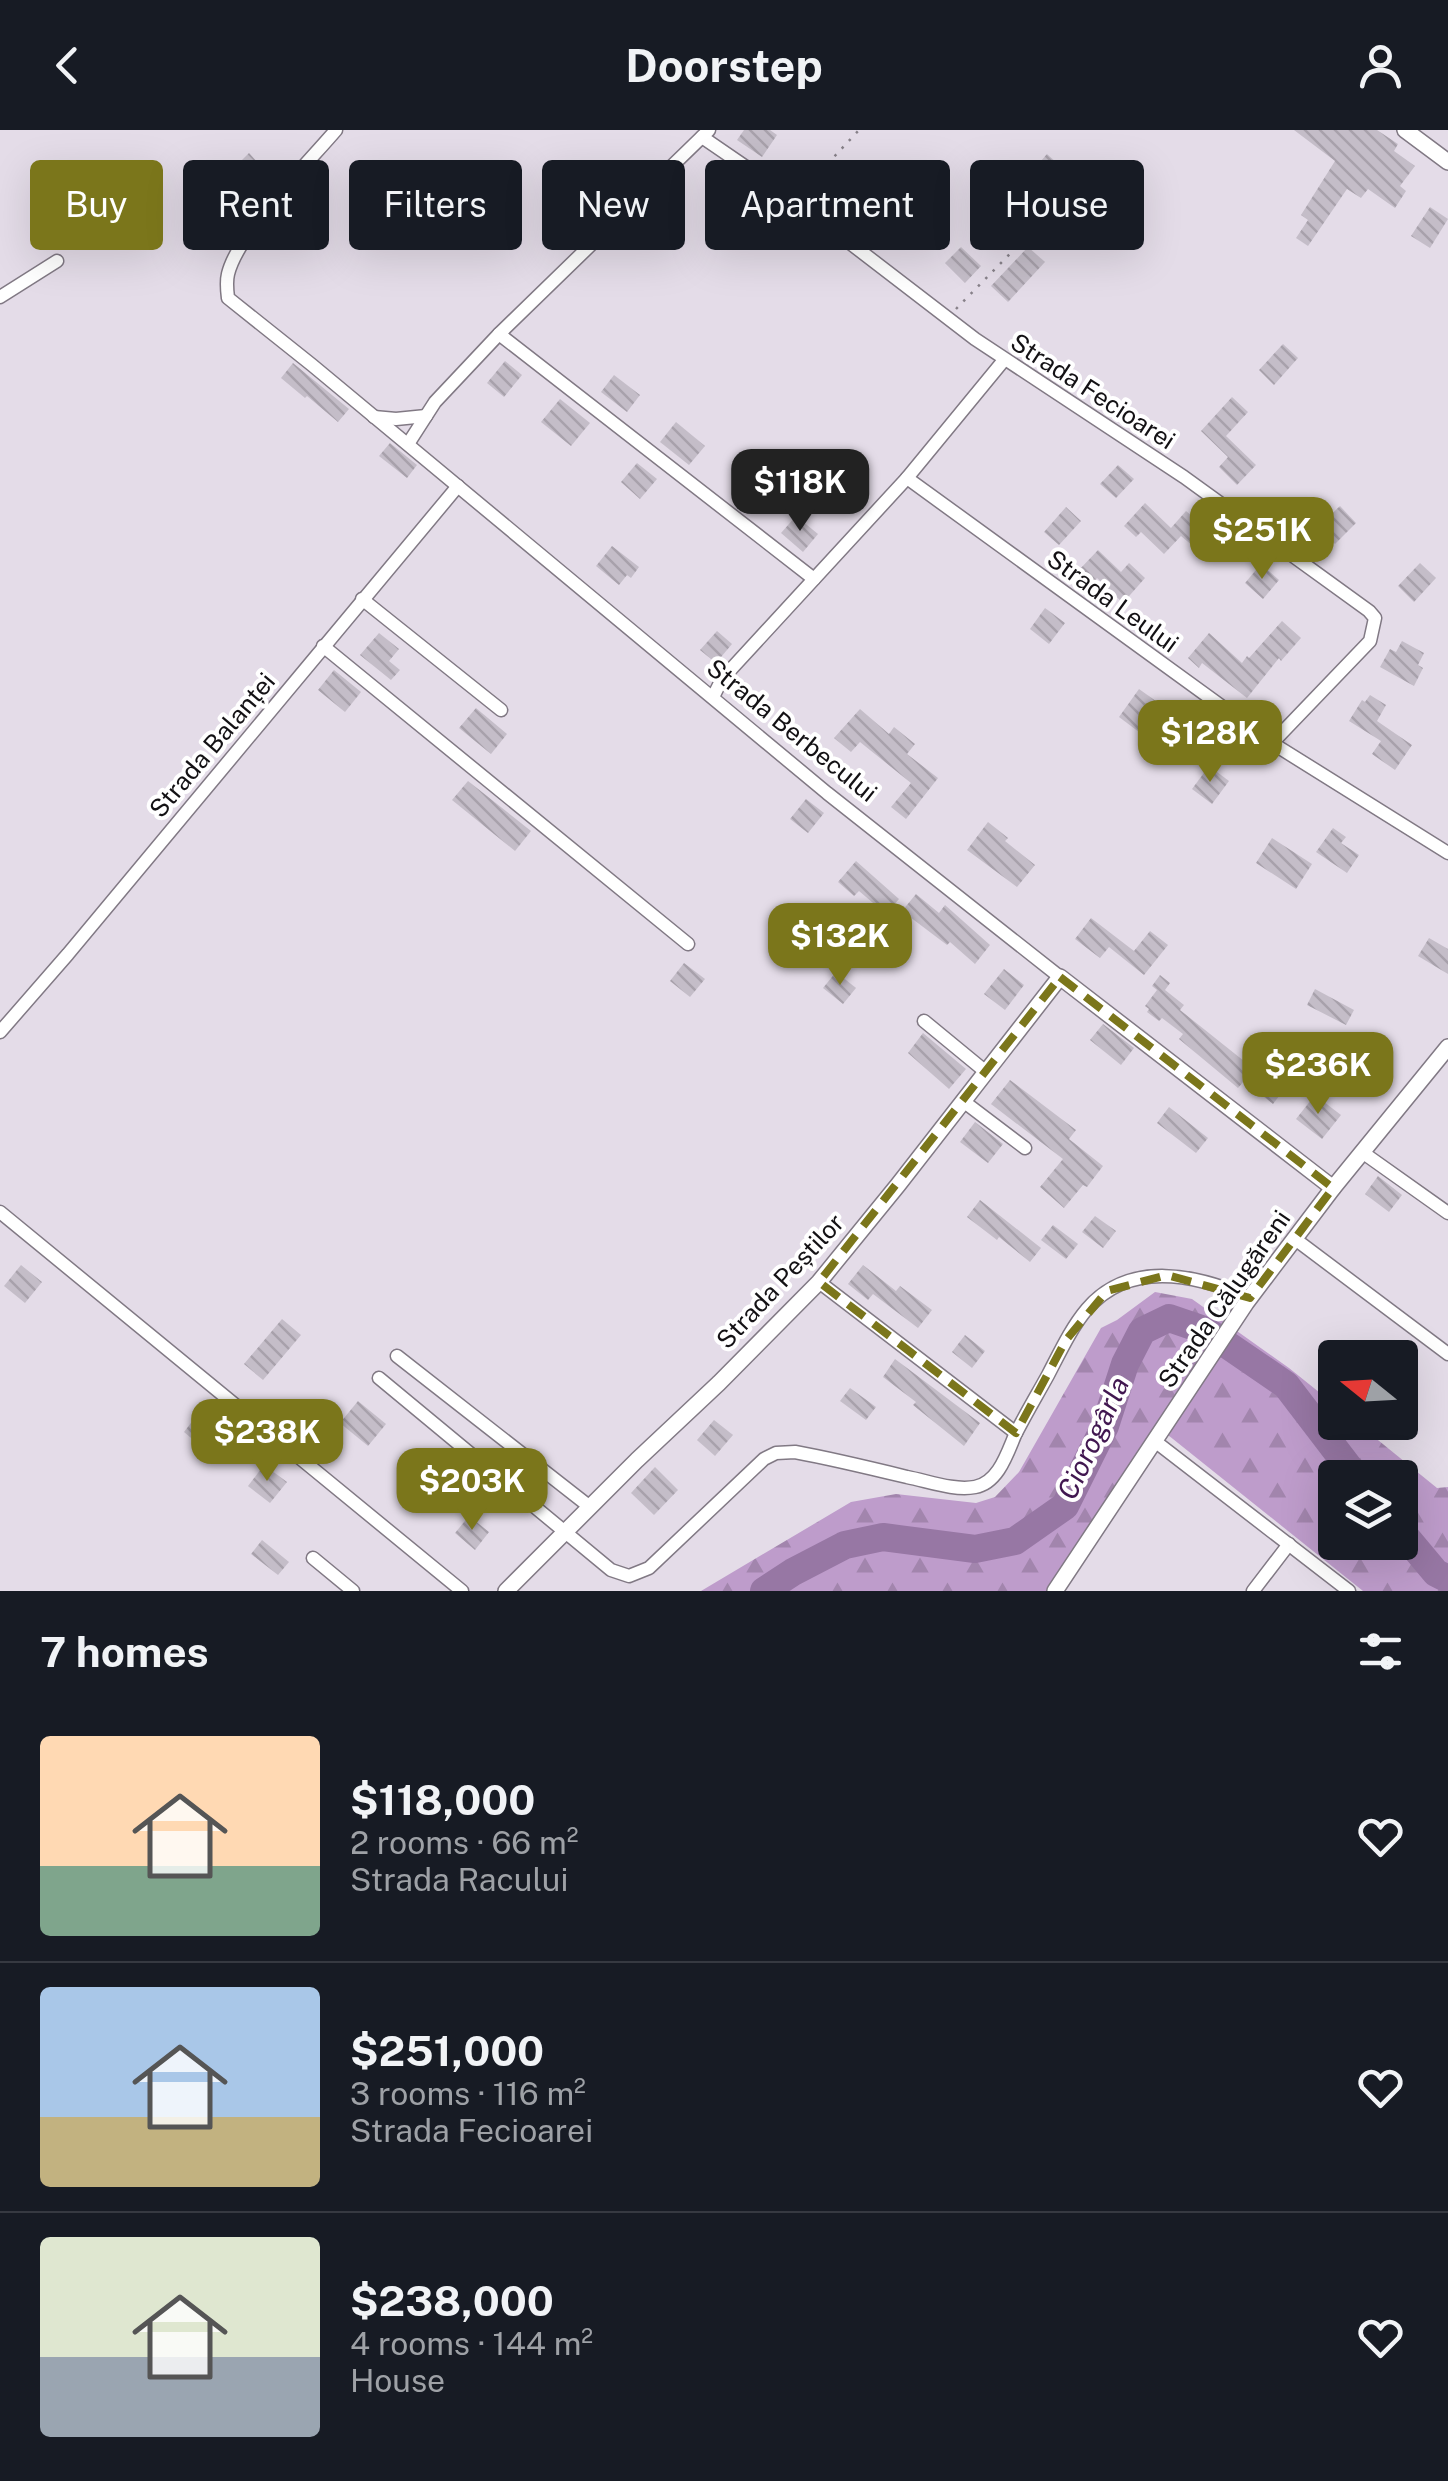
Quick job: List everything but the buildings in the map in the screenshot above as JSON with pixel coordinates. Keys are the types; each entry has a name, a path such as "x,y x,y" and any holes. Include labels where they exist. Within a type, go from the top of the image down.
{"street":[{"name":"Strada Berbecului","path":"336,130 242,244 228,271 228,298 827,793 1333,1188"},
{"path":"1405,130 1448,162"},
{"name":"Strada Fecioarei","path":"705,134 740,160"},
{"path":"408,444 436,402 498,334 705,134"},
{"name":"Strada Fecioarei","path":"860,250 974,340 1184,477 1369,610 1375,618 1370,640 1363,650 1272,744"},
{"path":"0,296 57,261"},
{"path":"498,334 814,579"},
{"path":"713,698 722,679 906,478 1004,360"},
{"path":"374,416 426,416"},
{"name":"Strada Leului","path":"906,478 1272,744 1448,853"},
{"name":"Strada Balanței","path":"0,1032 458,486"},
{"path":"362,599 501,710"},
{"path":"323,646 688,944"},
{"name":"Strada Peștilor","path":"506,1591 819,1282 1060,977"},
{"path":"924,1021 986,1072"},
{"name":"Strada Călugăreni","path":"1055,1591 1248,1300 1448,1047"},
{"path":"964,1101 1025,1148"},
{"path":"1362,1152 1448,1213"},
{"path":"0,1212 462,1591"},
{"path":"1294,1239 1448,1354"},
{"path":"379,1378 611,1570 629,1576 650,1568 764,1459 776,1453 795,1452 938,1484 979,1487 1002,1466 1066,1340 1088,1308 1107,1291 1142,1278 1167,1275 1227,1288 1248,1300"},
{"path":"819,1282 1016,1433"},
{"path":"397,1356 590,1507"},
{"path":"1156,1442 1349,1591"},
{"path":"1253,1591 1289,1544"},
{"path":"312,1558 354,1591"}],"path":[{"path":"831,160 858,130"},
{"path":"948,317 1014,250"}],"highlighted area":[{"path":"1060,977 1333,1188 1250,1298 1167,1275 1107,1291 1066,1340 1016,1433 819,1282"}],"green space":[{"path":"1155,1292 1192,1299 1318,1391 1318,1440 1378,1440 1403,1460 1318,1460 1318,1555 1158,1427 1051,1591 701,1591 851,1502 896,1494 976,1503 995,1497 1019,1472 1101,1328"},
{"path":"1418,1473 1437,1488 1448,1487 1448,1591 1363,1591 1324,1560 1418,1560"}],"waterway":[{"name":"Ciorogârla","path":"764,1591 845,1545 883,1537 975,1549 1015,1541 1065,1506 1105,1426 1125,1364 1142,1331 1169,1318 1207,1331 1286,1385 1343,1460"},
{"name":"Ciorogârla","path":"1418,1552 1436,1573 1448,1579"}]}
